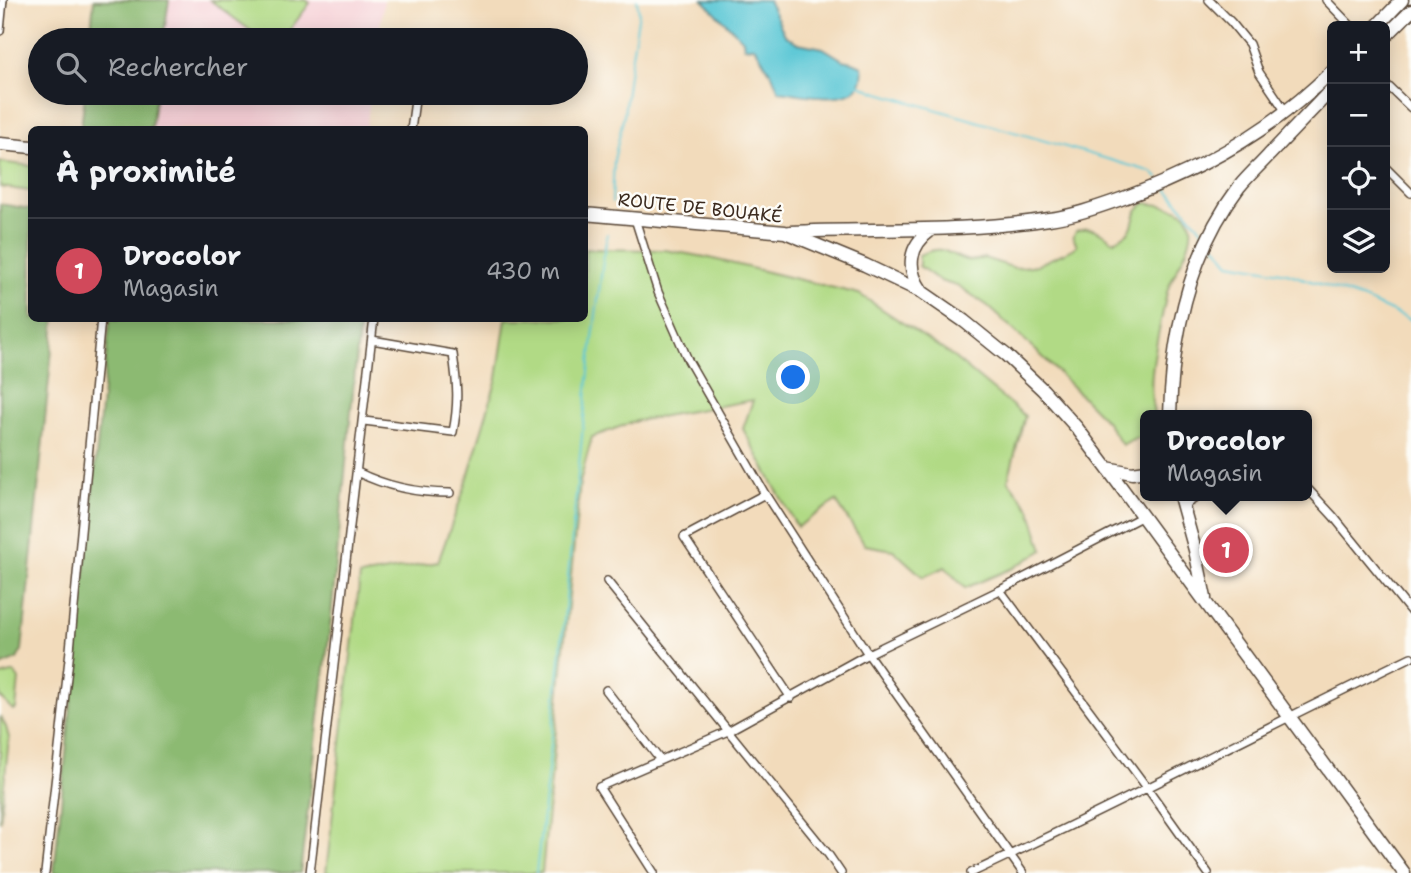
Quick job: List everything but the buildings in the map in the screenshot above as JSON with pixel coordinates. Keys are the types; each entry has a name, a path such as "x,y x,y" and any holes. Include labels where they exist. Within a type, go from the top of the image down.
{"highway":[{"path":"1382,21 1402,0"},
{"path":"1390,32 1411,11"},
{"path":"785,232 930,230 997,226 1052,219 1100,206 1147,190 1221,155 1286,111 1327,76"},
{"path":"1170,410 1178,332 1188,292 1208,239 1240,186 1327,94"},
{"path":"1286,111 1297,125"},
{"path":"0,144 28,147"},
{"name":"ROUTE DE BOUAKÉ","path":"588,214 785,232 866,265 922,292 964,321 1016,364 1068,418 1144,516 1404,873"},
{"path":"922,292 911,271 911,263 916,245 930,230"},
{"path":"1107,468 1140,472"},
{"path":"1181,501 1206,601"}],"street":[{"path":"0,31 3,0"},
{"path":"1209,0 1249,44 1259,72 1286,111"},
{"path":"1326,0 1346,21"},
{"path":"1386,84 1411,108"},
{"path":"412,126 414,105"},
{"path":"1390,172 1411,193"},
{"path":"635,219 658,292 688,360 765,494 868,654 1023,873"},
{"path":"45,873 101,322"},
{"path":"310,873 374,322"},
{"path":"364,421 453,432 457,411 458,390 453,354 372,340"},
{"path":"357,472 401,489 450,494"},
{"path":"1312,492 1411,612"},
{"path":"765,494 684,537 791,698"},
{"path":"654,873 599,787 728,731 868,654 1144,516"},
{"path":"607,581 841,873"},
{"path":"1000,590 1208,873"},
{"path":"971,873 1148,789 1288,716 1411,657"},
{"path":"606,690 660,760"}],"shaded area":[{"path":"169,0 384,0 380,28 165,28"},
{"path":"154,105 369,105 366,126 151,126"}],"green space":[{"path":"94,0 169,0 165,28 91,28"},
{"path":"210,0 306,0 310,3 291,28 247,28"},
{"path":"84,105 154,105 151,126 81,126"},
{"path":"0,162 28,166 28,191 0,187"},
{"path":"1145,203 1181,211 1189,219 1191,236 1168,289 1161,320 1154,355 1153,410 1140,410 1140,438 1122,445 1107,422 1045,359 988,306 960,287 940,281 919,266 919,255 938,250 966,260 984,258 1015,268 1037,265 1073,249 1077,245 1073,237 1076,231 1087,228 1096,230 1114,241 1123,236 1130,230 1140,207"},
{"path":"0,204 28,209 28,322 55,322 22,650 17,659 0,666"},
{"path":"588,249 665,250 859,294 951,355 1025,416 1008,480 1030,509 1043,550 1013,568 965,588 945,567 923,577 893,550 865,545 836,501 797,527 743,429 753,400 636,421 592,437 580,482 542,873 326,873 360,576 438,562 466,484 497,378 506,322 588,322"},
{"path":"110,322 360,322 330,627 300,873 54,873"},
{"path":"12,673 19,679 16,709 13,710 0,697 0,676"},
{"path":"0,716 9,738 0,822"}],"water":[{"path":"703,0 768,0 785,35 798,43 823,48 843,60 862,66 861,80 855,89 832,96 779,91 754,46 744,47 743,40"}],"waterway":[{"path":"612,202 614,160 624,115 639,12 637,0"},
{"path":"858,84 876,92 1152,172 1158,178"},
{"path":"1166,188 1206,234"},
{"path":"536,873 585,405 607,234"},
{"path":"1212,241 1230,263 1287,273 1364,299 1411,320"}],"place":[{"name":"Drocolor","path":"1226,550"}]}
